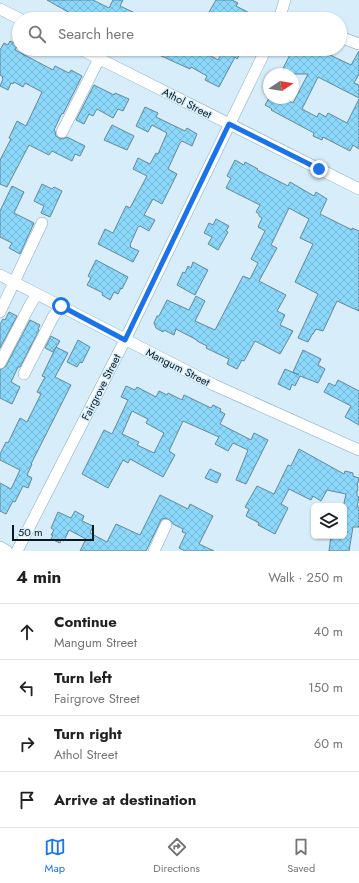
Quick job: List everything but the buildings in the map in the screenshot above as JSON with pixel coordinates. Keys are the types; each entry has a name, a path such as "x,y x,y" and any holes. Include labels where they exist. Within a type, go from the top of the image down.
{"street":[{"path":"282,12 285,0"},
{"path":"0,9 12,15"},
{"path":"347,40 359,44"},
{"name":"Athol Street","path":"93,56 359,189"},
{"name":"Fairgrove Street","path":"16,551 125,340 263,56"},
{"path":"62,132 99,59"},
{"path":"0,312 42,223"},
{"name":"Mangum Street","path":"0,275 214,385 359,450"},
{"path":"0,363 37,294"},
{"path":"24,374 53,317 61,306"},
{"path":"154,551 166,525"},
{"path":"0,547 7,551"}],"route":[{"path":"61,306 125,340 229,124 319,169"}]}
